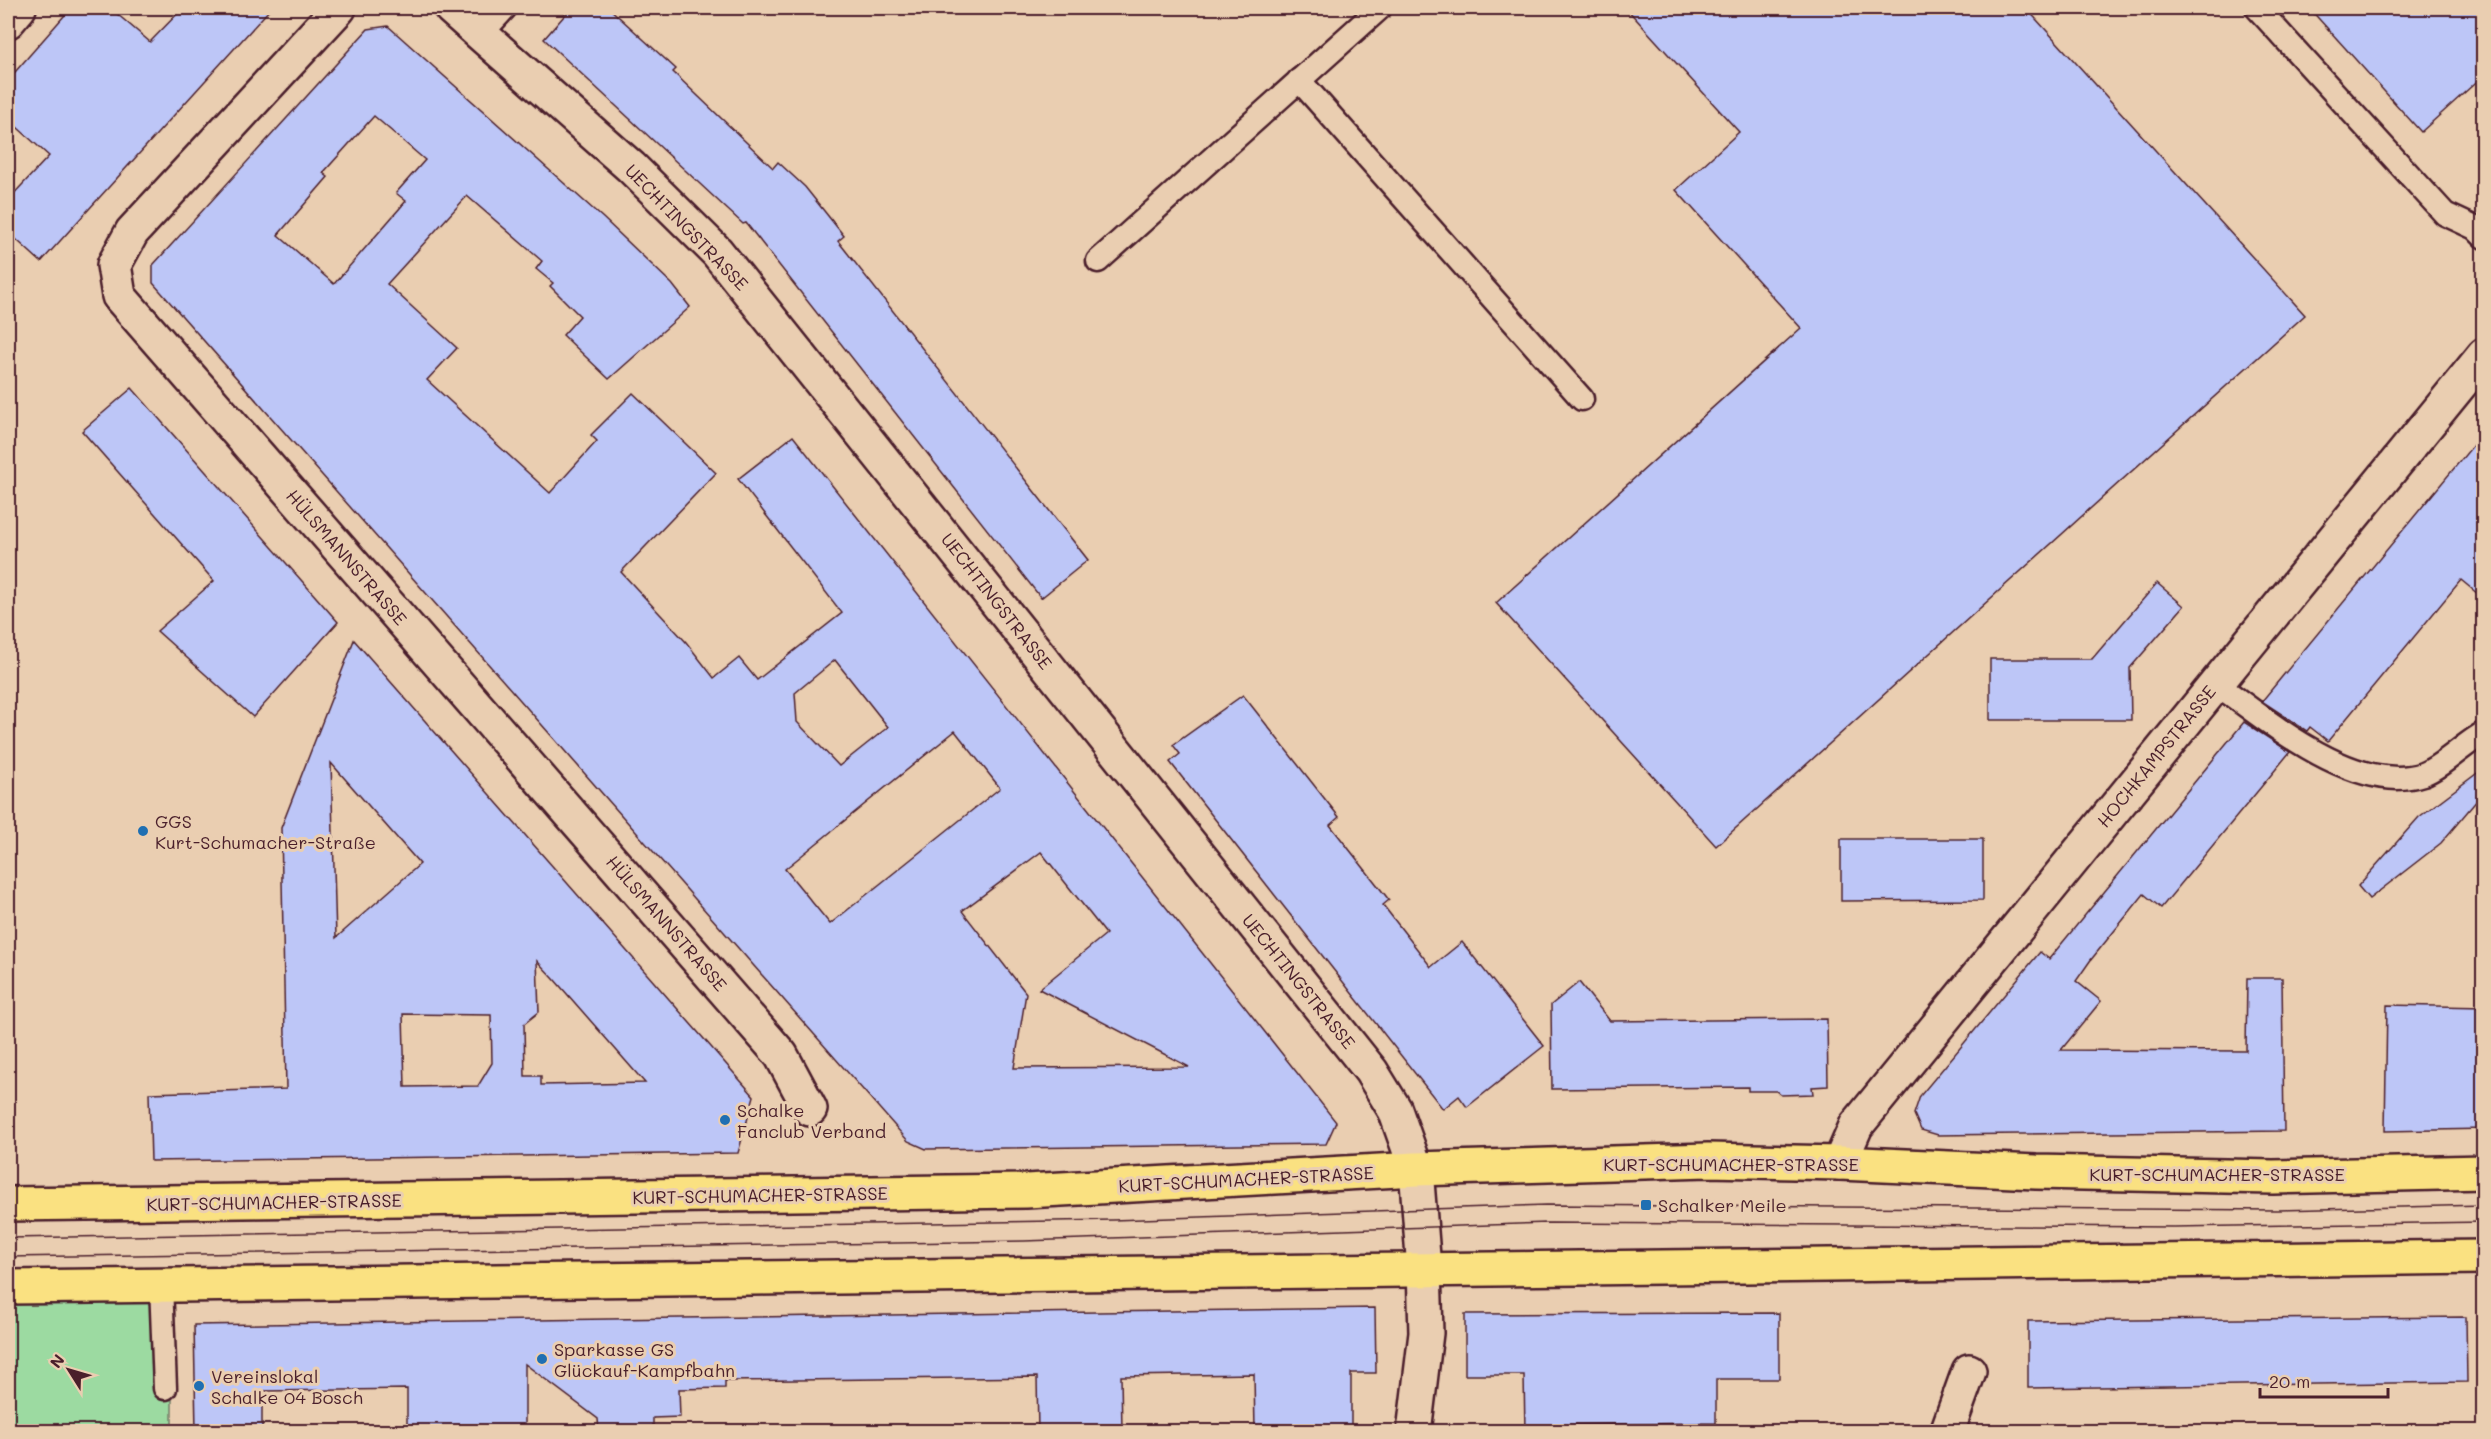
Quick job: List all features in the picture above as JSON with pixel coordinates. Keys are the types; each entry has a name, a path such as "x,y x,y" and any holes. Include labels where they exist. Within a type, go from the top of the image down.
{"main road":[{"name":"KURT-SCHUMACHER-STRASSE","path":"8,1204 1026,1191 1416,1169 1708,1160 1840,1163 2036,1172 2272,1177 2484,1172"},
{"path":"8,1287 2484,1257"}],"street":[{"path":"8,21 20,8"},
{"name":"HÜLSMANNSTRASSE","path":"339,8 132,232 114,265 119,296 781,1054 810,1109"},
{"name":"UECHTINGSTRASSE","path":"451,8 631,167 717,252 776,323 1371,1071 1395,1110 1416,1169 1424,1269 1426,1333 1414,1431"},
{"name":"HOCHKAMPSTRASSE","path":"1840,1163 1856,1126 2484,355"},
{"path":"1947,1431 1970,1371"}],"lane":[{"path":"481,34 505,8"},
{"path":"1098,261 1380,8"},
{"path":"2257,8 2445,214 2475,228 2484,237"},
{"path":"1299,80 1582,399"},
{"path":"2216,683 2329,760 2364,773 2401,777 2424,774 2484,733"},
{"path":"161,1284 165,1388"}],"green space":[{"path":"172,1293 172,1431 8,1431 8,1294"}],"building":[{"path":"71,8 110,8 150,42 183,8 271,8 41,262 8,232 8,200 49,156 8,119 8,80"},
{"path":"571,8 609,8 676,69 673,72 773,168 778,162 805,187 844,236 838,241 1088,560 1041,598 746,223 743,224 544,39"},
{"path":"1626,8 2026,8 2305,315 1716,846 1496,603 1801,328 1676,190 1739,132"},
{"path":"2309,8 2484,8 2484,75 2421,132"},
{"path":"388,26 603,218 672,284 690,307 609,379 563,335 580,316 550,286 553,283 536,269 542,261 467,196 387,284 457,348 427,380 550,493 597,441 591,435 633,393 716,473 621,572 686,642 714,678 739,658 757,680 842,613 738,479 793,436 1336,1122 1326,1144 926,1149 908,1141 153,283 153,265 368,29","holes":["374,116 425,160 396,193 406,201 334,284 278,235 328,177 323,173","835,660 888,727 839,766 797,722 795,693","955,731 1000,788 830,924 785,869","1041,852 1106,934 1039,989 1189,1067 1014,1068 1026,993 962,911"]},
{"path":"132,388 338,622 253,717 157,631 214,581 82,431"},
{"path":"2484,432 2484,599 2461,580 2328,741 2310,727 2307,731 2262,701"},
{"path":"2157,583 2184,606 2130,668 2131,720 1990,720 1990,659 2092,659"},
{"path":"354,640 754,1096 738,1153 151,1161 149,1093 286,1089 281,828","holes":["331,763 420,864 336,938","537,961 645,1083 541,1085 541,1076 525,1076 524,1024 539,1012","403,1014 491,1015 492,1063 478,1086 405,1087"]},
{"path":"1243,695 1339,817 1330,825 1389,900 1383,905 1431,967 1462,942 1544,1046 1467,1107 1459,1096 1443,1109 1170,762 1180,754 1173,745"},
{"path":"2244,722 2290,752 2161,908 2144,894 2090,961 2076,981 2101,1001 2061,1050 2246,1051 2247,978 2282,978 2284,1131 1938,1135 1921,1130 1914,1114 1920,1096 2040,952 2049,959"},
{"path":"2484,768 2484,792 2441,843 2369,899 2358,886 2419,817"},
{"path":"1841,839 1983,839 1983,900 1841,901"},
{"path":"1579,982 1610,1021 1827,1019 1828,1086 1812,1087 1813,1094 1781,1095 1776,1091 1748,1091 1748,1087 1552,1089 1551,1005"},
{"path":"2387,1005 2484,1007 2484,1129 2385,1131"},
{"path":"1375,1308 1376,1373 1351,1373 1351,1431 1255,1431 1254,1374 1121,1376 1122,1431 1038,1431 1037,1377 725,1381 725,1388 679,1389 680,1417 653,1418 653,1431 599,1431 598,1419 525,1364 525,1426 407,1427 407,1389 262,1391 262,1431 196,1431 194,1325"},
{"path":"1779,1313 1779,1379 1716,1379 1716,1423 1561,1425 1561,1431 1525,1431 1524,1375 1465,1375 1465,1314"},
{"path":"2466,1317 2467,1382 2028,1388 2028,1321"}],"tram line":[{"path":"8,1238 1113,1220 1546,1205 2279,1210 2484,1205"},
{"path":"8,1257 1024,1241 1547,1223 2174,1227 2484,1222"}],"place":[{"name":"GGS Kurt-Schumacher-Straße","path":"143,831"},
{"name":"Schalke Fanclub Verband","path":"725,1120"},
{"name":"Schalker Meile","path":"1646,1205"},
{"name":"Sparkasse GS Glückauf-Kampfbahn","path":"542,1359"},
{"name":"Vereinslokal Schalke 04 Bosch","path":"199,1386"}]}
